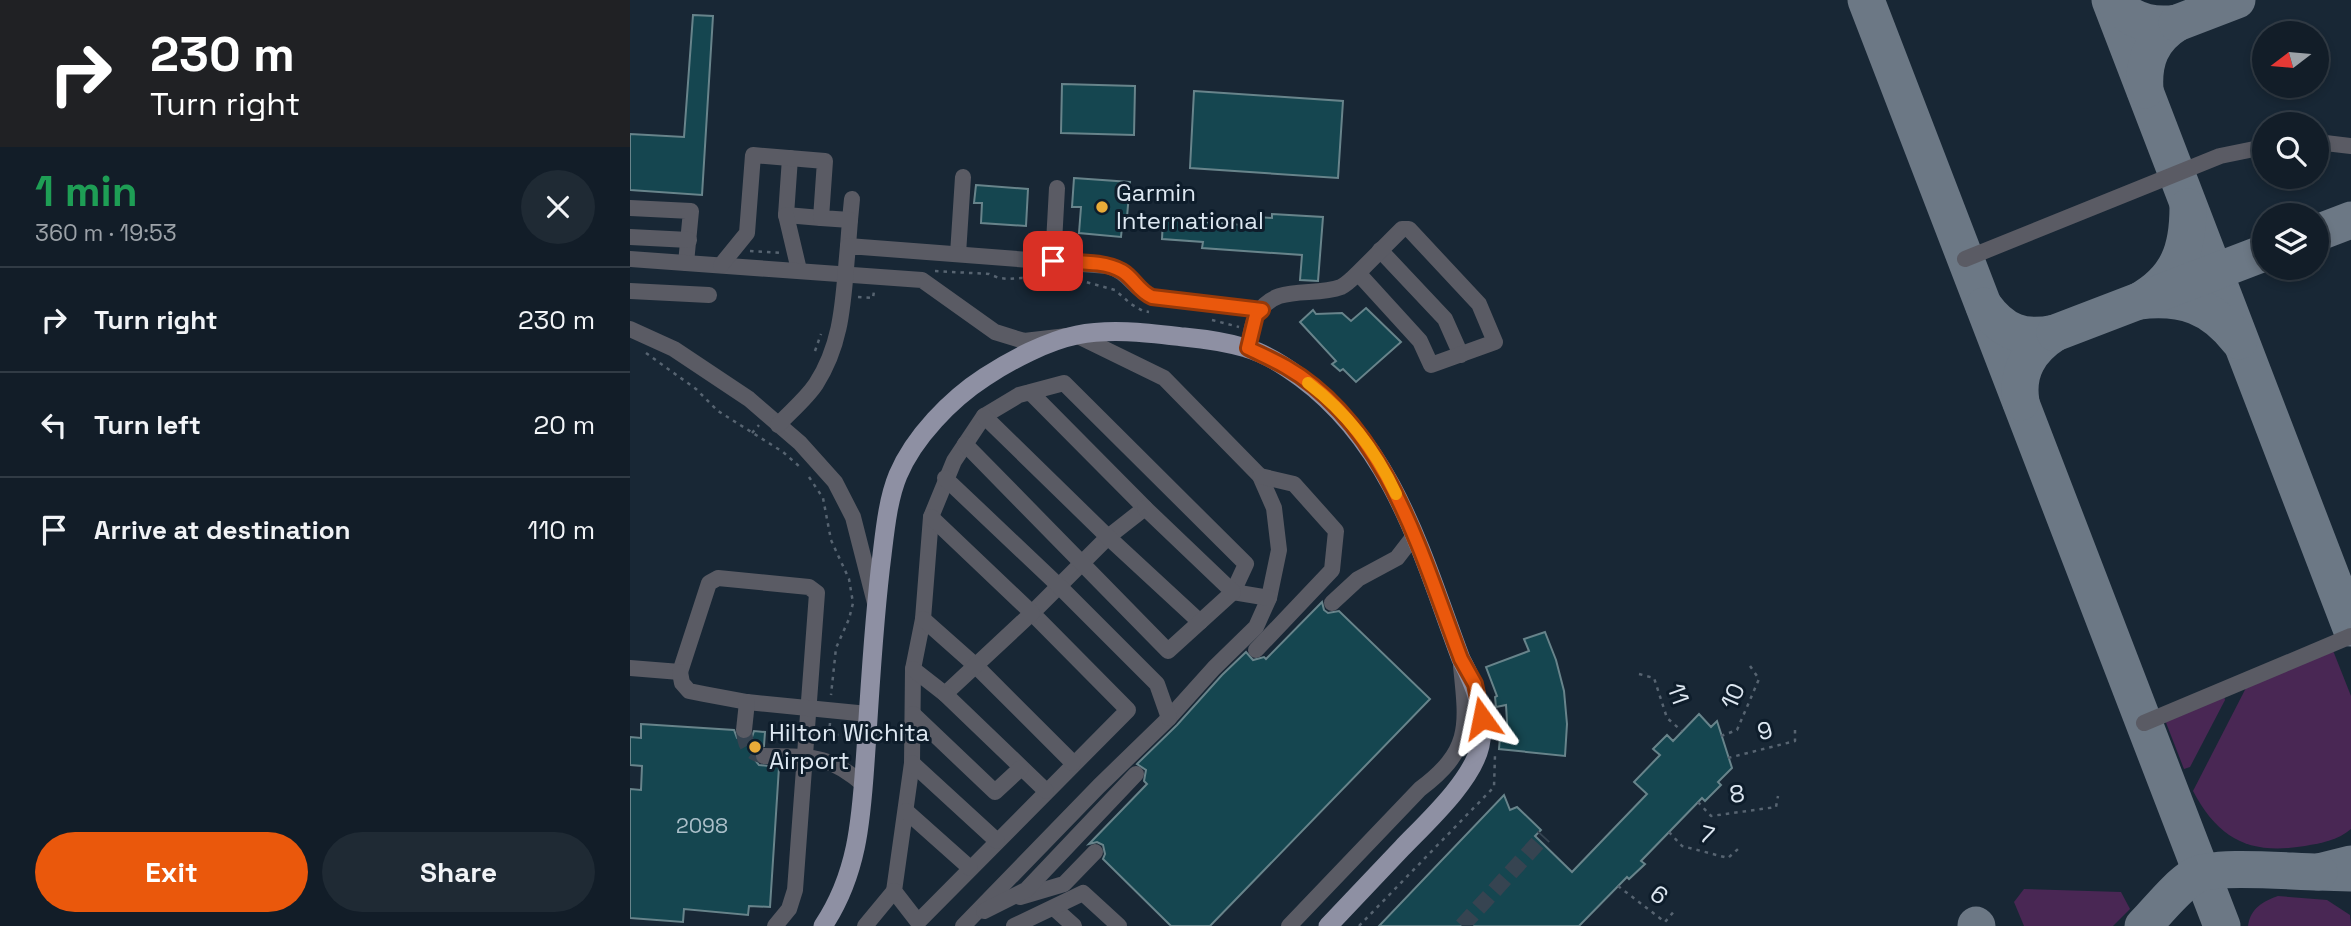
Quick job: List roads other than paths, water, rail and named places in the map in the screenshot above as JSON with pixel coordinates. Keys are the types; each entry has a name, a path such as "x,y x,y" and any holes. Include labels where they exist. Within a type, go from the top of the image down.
{"main road":[{"path":"823,926 845,883 859,838 876,609 885,536 898,475 923,435 946,409 984,377 1003,365 1076,335 1145,332 1210,340 1250,339 1340,410 1383,469 1394,490 1461,659 1475,684 1482,718 1480,746 1469,770 1444,805 1328,926"}],"street":[{"path":"2329,143 2351,146"},
{"path":"1965,259 2220,156 2252,149"},
{"path":"721,265 747,233 753,155 825,161 821,218"},
{"path":"790,158 786,215 799,270"},
{"path":"958,254 963,177"},
{"path":"1053,261 1057,188"},
{"path":"773,420 815,386 830,359 839,333 852,199"},
{"path":"630,208 691,211 686,263"},
{"path":"786,215 850,220"},
{"path":"1250,339 1256,315 1272,299 1293,292 1321,292 1343,286 1402,229 1409,229 1479,304 1495,342 1432,365 1420,341 1358,273"},
{"path":"630,237 689,240"},
{"path":"848,246 1115,268 1125,273 1139,289 1152,297 1262,310"},
{"path":"1380,250 1446,319 1461,355"},
{"path":"630,259 922,280 995,332 1024,341 1076,335 1164,378 1260,477 1274,508 1279,550 1269,598 1256,627 968,921"},
{"path":"630,291 709,295"},
{"path":"630,329 674,349 749,399 800,443 835,482 853,517 876,609"},
{"path":"864,926 894,891 912,763 913,669 923,620 931,517 945,478 965,444 984,416 1019,395 1065,383 1246,564 1233,592 1168,651 965,444"},
{"path":"1030,392 1233,592 1269,598"},
{"path":"984,416 1200,622"},
{"path":"1256,650 1332,570 1336,531 1294,484 1260,477"},
{"path":"945,478 1157,684 1168,718"},
{"path":"945,694 1108,537 1145,508"},
{"path":"894,891 916,924 1128,710 1032,613 931,517"},
{"path":"1332,603 1358,579 1397,558 1414,536"},
{"path":"673,671 709,583 718,578 809,587 817,593 795,890 789,909 775,926"},
{"path":"923,620 976,666 1073,763"},
{"path":"1132,659 1154,636"},
{"path":"2144,723 2351,636"},
{"path":"1289,926 1420,789 1442,773 1454,755 1464,735 1466,713 1461,659"},
{"path":"630,668 673,671 689,691 747,702 868,714"},
{"path":"913,669 945,694 1046,791"},
{"path":"744,730 747,702"},
{"path":"914,714 995,792 1021,768"},
{"path":"764,756 806,757 836,764 864,785"},
{"path":"912,763 997,841"},
{"path":"968,921 1026,890 1136,774"},
{"path":"906,811 970,869"},
{"path":"998,904 1064,884 1095,852"},
{"path":"1015,926 1083,893 1119,926"},
{"path":"1054,908 1074,926"}],"tunnel":[{"path":"744,730 749,748 764,756"},
{"path":"1462,926 1544,836"}],"place":[{"name":"Garmin International","path":"1102,207"},
{"name":"Hilton Wichita Airport","path":"755,747"}]}
